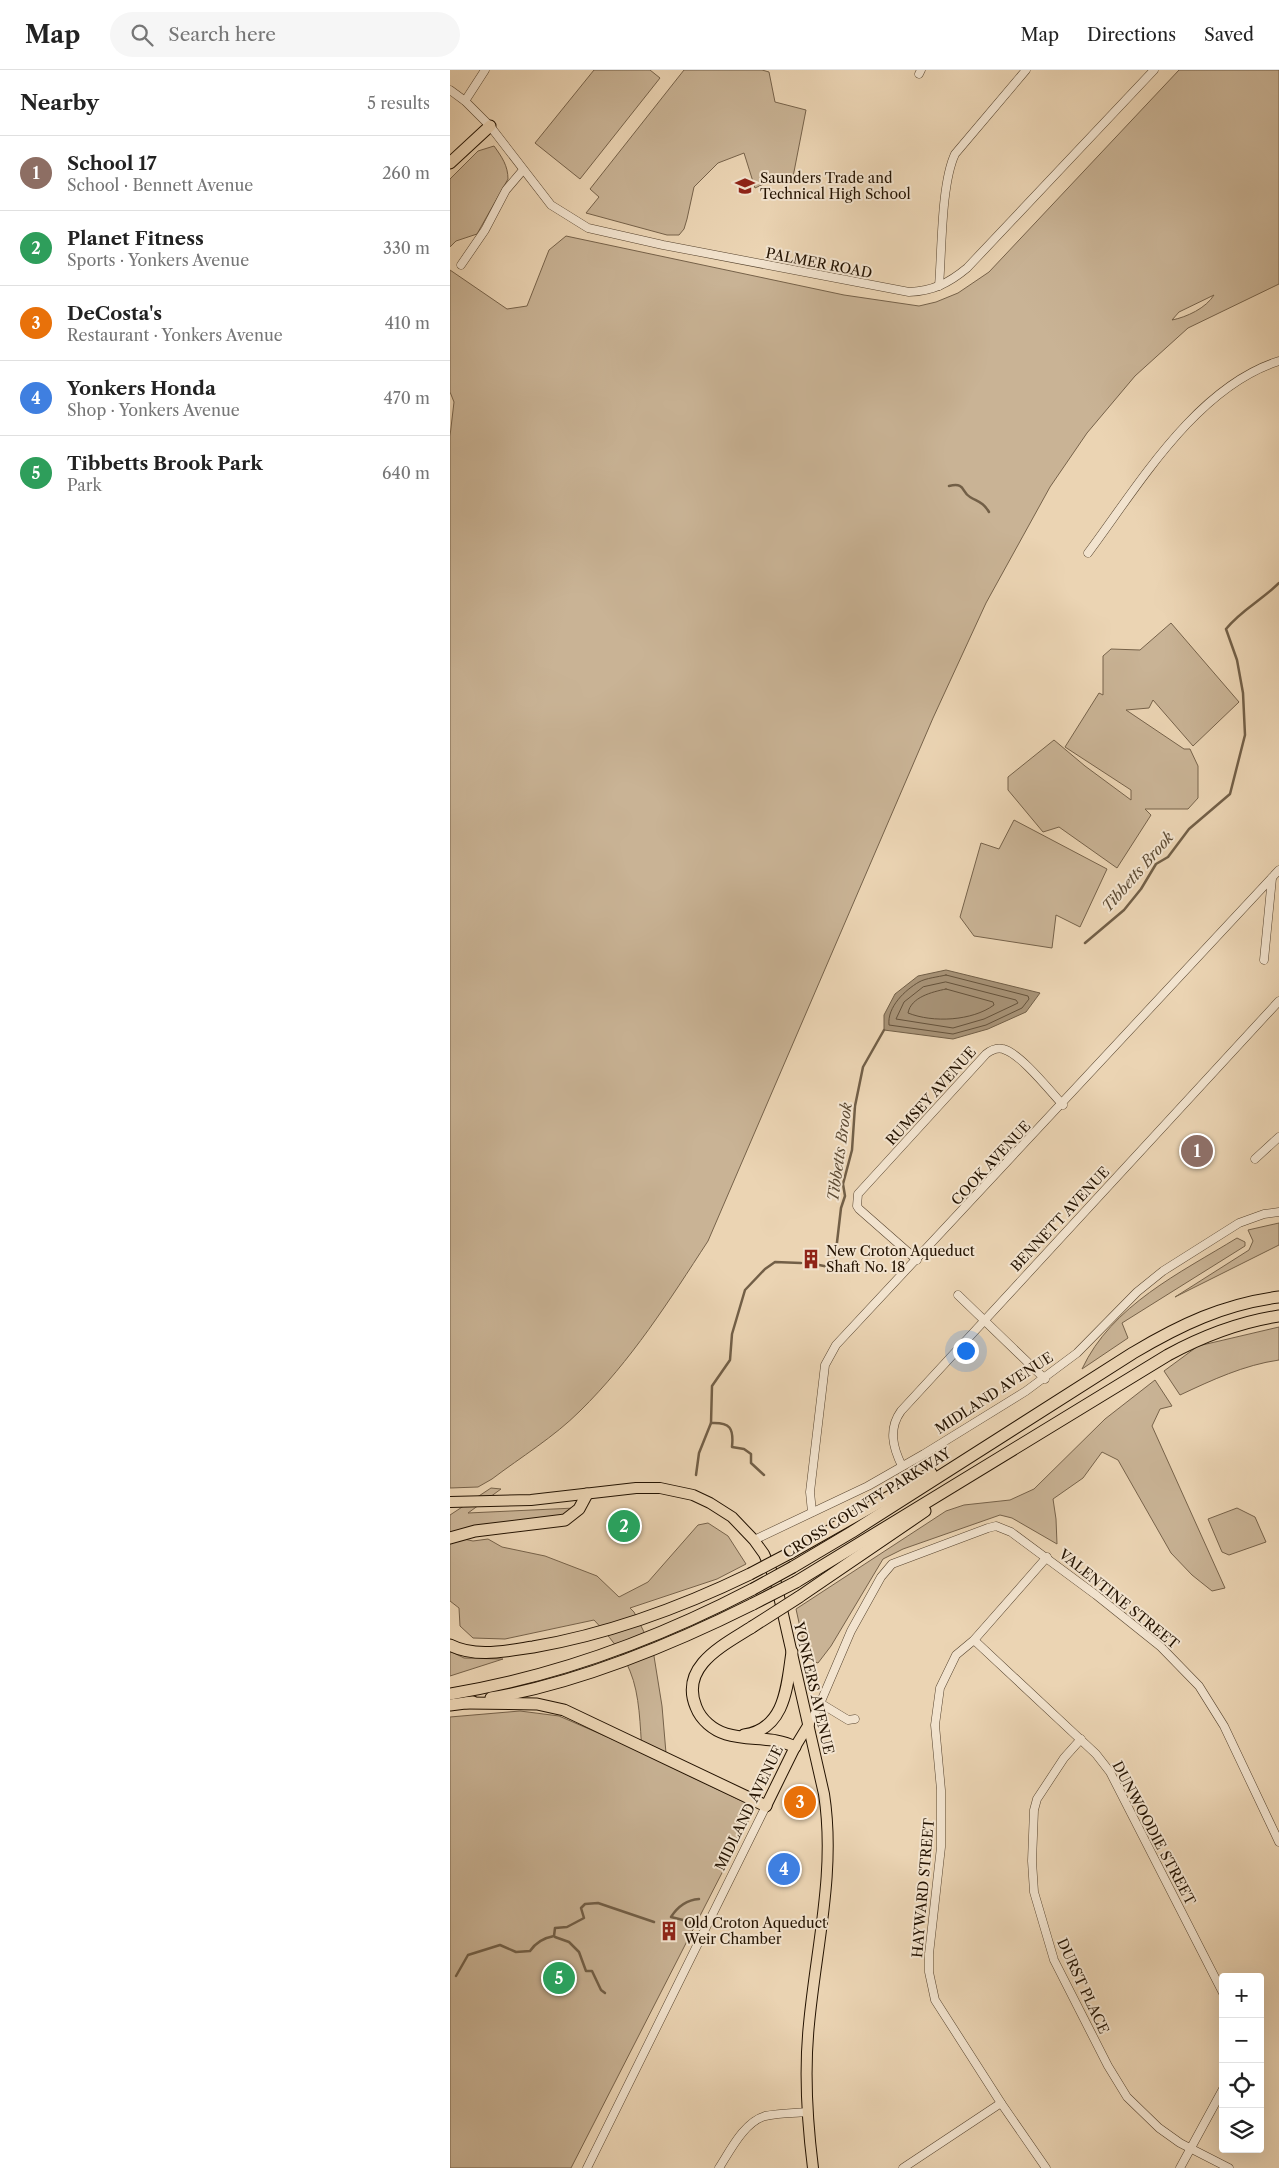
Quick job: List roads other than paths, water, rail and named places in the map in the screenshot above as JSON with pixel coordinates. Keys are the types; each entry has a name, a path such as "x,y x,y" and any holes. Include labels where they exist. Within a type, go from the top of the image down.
{"highway":[{"path":"450,163 490,126"},
{"name":"CROSS COUNTY PARKWAY","path":"450,1694 528,1676 602,1653 674,1626 752,1589 852,1532 1133,1353 1181,1326 1230,1307 1279,1297"},
{"path":"450,1705 523,1691 612,1664 672,1641 753,1604 796,1582 1181,1348 1233,1326 1279,1316"},
{"path":"450,1645 463,1651 488,1652 568,1640 617,1628 665,1612 750,1574 934,1471 987,1445"},
{"path":"794,1747 776,1741 732,1735 715,1729 701,1717 693,1698 692,1684 696,1671 708,1656 912,1520 963,1480"},
{"path":"450,1538 475,1530 565,1520 580,1509 587,1494"},
{"path":"732,1735 746,1735 758,1731 776,1716 784,1698 792,1652"},
{"path":"466,1703 537,1704 564,1710 766,1806"}],"main road":[{"name":"YONKERS AVENUE","path":"450,1502 530,1500 636,1488 677,1490 693,1495 718,1507 737,1521 764,1554 775,1579 809,1724 824,1794 829,1847 809,2024 806,2069 813,2168"},
{"name":"MIDLAND AVENUE","path":"766,1806 794,1747 809,1724"}],"street":[{"path":"465,101 485,70"},
{"path":"939,286 950,164 955,154 1026,70"},
{"name":"PALMER ROAD","path":"450,90 465,101 490,126 551,205 588,228 891,290 920,292 950,282 967,268 1154,70"},
{"path":"461,265 485,230 506,190 523,170"},
{"path":"1088,553 1176,434 1210,400 1227,388 1279,361"},
{"name":"COOK AVENUE","path":"812,1512 810,1492 826,1364 836,1345 1063,1104 1236,914 1279,870"},
{"path":"1264,960 1272,878"},
{"name":"BENNETT AVENUE","path":"902,1466 897,1456 893,1437 898,1415 1279,1001"},
{"name":"RUMSEY AVENUE","path":"917,1260 857,1206 858,1194 991,1050 1005,1049 1016,1057 1063,1104"},
{"path":"1266,1148 1268,1142 1279,1130"},
{"path":"1255,1159 1279,1137"},
{"name":"MIDLAND AVENUE","path":"754,1540 902,1466 1045,1379 1077,1353 1136,1292 1158,1274 1239,1223 1255,1216 1279,1212"},
{"path":"958,1295 1045,1379"},
{"name":"MIDLAND AVENUE","path":"809,1724 851,1631 881,1577 892,1564 957,1538 996,1526"},
{"name":"VALENTINE STREET","path":"996,1526 1011,1532 1047,1557 1161,1647 1199,1686 1224,1726 1279,1842"},
{"name":"HAYWARD STREET","path":"1046,2168 1001,2103 936,2000 929,1972 930,1939 941,1847 941,1790 937,1752 936,1712 940,1688 956,1655 974,1640 1047,1557"},
{"name":"DUNWOODIE STREET","path":"974,1640 1081,1739 1110,1772 1219,1985"},
{"path":"820,1703 848,1720 855,1719"},
{"name":"DURST PLACE","path":"1081,1739 1064,1758 1037,1799 1034,1810 1032,1861 1034,1892 1043,1928 1066,1985 1108,2066 1127,2097 1159,2128 1192,2149 1229,2168"},
{"name":"MIDLAND AVENUE","path":"587,2168 766,1806"},
{"path":"1180,2168 1219,2097"},
{"path":"903,2168 1001,2103"},
{"path":"719,2168 742,2134 753,2122 765,2116 808,2112"}],"water":[{"path":"946,970 1040,993 1026,1012 988,1029 953,1039 884,1030 884,1015 895,994 918,976"}],"waterway":[{"path":"949,486 961,486 967,495 982,504 989,512"},
{"name":"Tibbetts Brook","path":"1085,943 1124,910 1141,889 1156,864 1168,857 1189,829 1230,794 1245,735 1243,693 1237,660 1226,629 1238,616 1279,583"},
{"name":"Tibbetts Brook","path":"819,1265 834,1268 841,1208 845,1196 843,1184 852,1150 855,1106 863,1067 884,1030"},
{"name":"Tibbetts Brook","path":"696,1475 699,1453 711,1423 712,1386 730,1360 732,1334 745,1290 765,1269 775,1262 801,1263"},
{"path":"711,1423 727,1425 732,1435 732,1447 744,1449 751,1454 751,1463 764,1475"},
{"path":"692,1922 687,1924 683,1920 671,1917 683,1904 699,1899"},
{"path":"456,1976 468,1955 500,1945 516,1952 530,1951 540,1941 554,1936 555,1928 567,1927 584,1918 581,1908 585,1904 598,1903 654,1922"},
{"path":"555,1937 569,1942 579,1952 586,1971 592,1971 601,1990 605,1993"}],"place":[{"name":"Saunders Trade and Technical High School","path":"745,186"},
{"name":"School 17","path":"1197,1151"},
{"name":"New Croton Aqueduct Shaft No. 18","path":"811,1259"},
{"name":"Planet Fitness","path":"624,1526"},
{"name":"DeCosta's","path":"800,1802"},
{"name":"Yonkers Honda","path":"784,1869"},
{"name":"Old Croton Aqueduct Weir Chamber","path":"669,1931"},
{"name":"Tibbetts Brook Park","path":"559,1978"}]}
